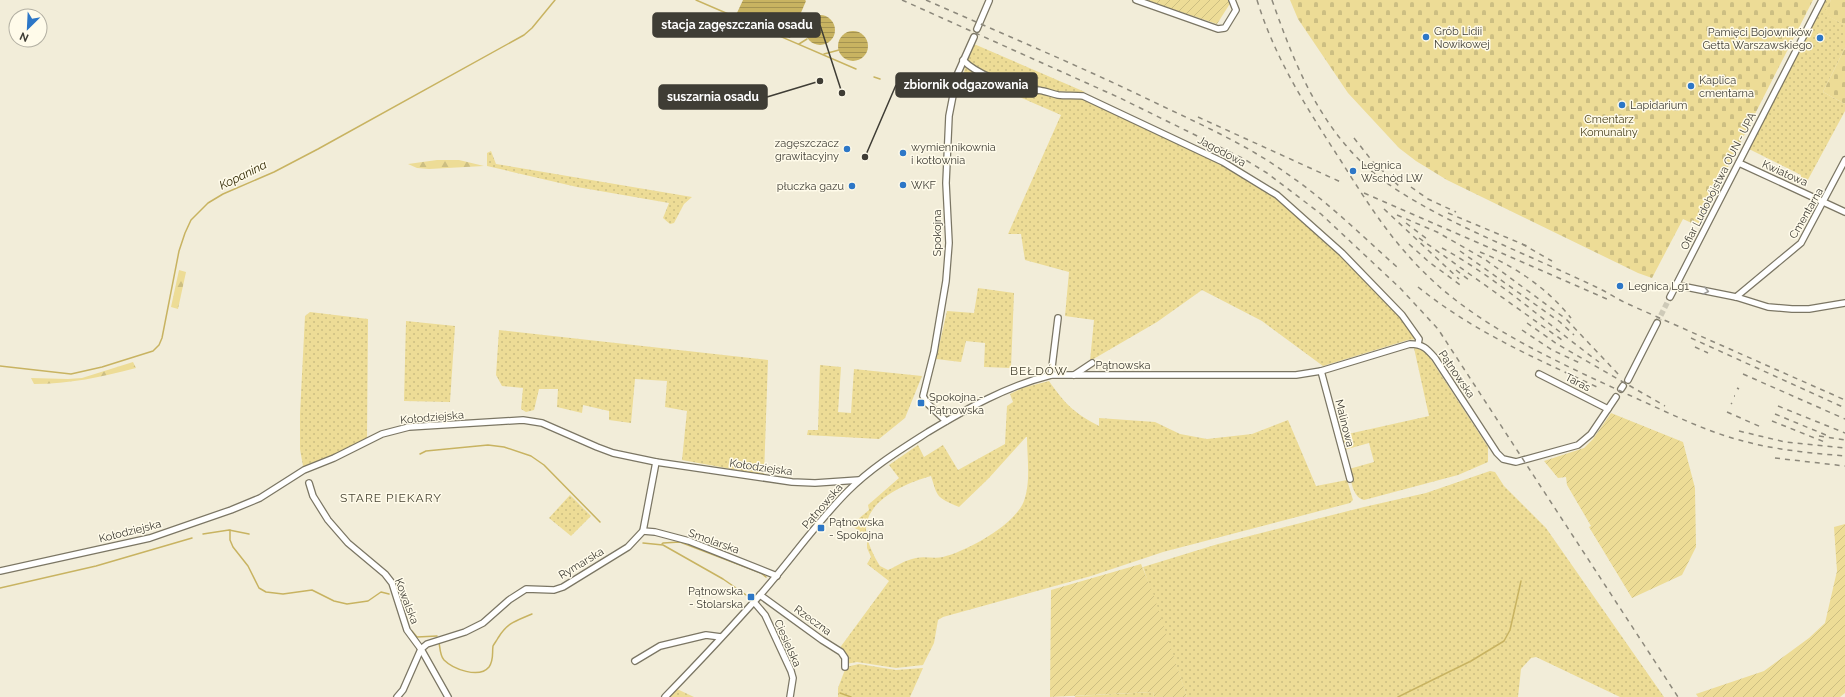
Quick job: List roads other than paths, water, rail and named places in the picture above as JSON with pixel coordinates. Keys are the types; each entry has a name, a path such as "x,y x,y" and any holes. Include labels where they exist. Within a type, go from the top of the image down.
{"street":[{"path":"1136,0 1218,29 1225,28 1236,10 1232,0"},
{"name":"Ofiar Ludobójstwa OUN - UPA","path":"1676,285 1822,0"},
{"path":"977,29 989,1"},
{"name":"Spokojna","path":"946,421 927,403 922,396 936,345 946,281 949,243 946,183 949,116 957,76 974,37"},
{"name":"Jagodowa","path":"963,60 979,72 1019,88 1026,90 1042,90 1059,95 1083,96 1193,147 1254,180 1277,195 1342,252 1402,315 1419,339 1418,344"},
{"name":"Cmentarna","path":"1736,297 1801,243 1845,160"},
{"name":"Kwiatowa","path":"1739,163 1845,212"},
{"path":"1670,297 1676,285 1736,297 1768,307 1809,309 1845,303"},
{"path":"1052,375 1058,318"},
{"path":"1628,380 1656,323"},
{"name":"Pątnowska","path":"665,697 754,602 839,501 859,480 889,456 946,421 1004,390 1028,381 1052,375 1286,375 1321,371 1410,344 1418,344 1425,347 1435,358 1497,453 1503,459 1516,462 1578,445 1591,434 1616,397"},
{"path":"1074,375 1092,363"},
{"name":"Malinowa","path":"1321,371 1350,479"},
{"name":"Taras","path":"1539,374 1608,409"},
{"name":"Kołodziejska","path":"0,571 150,538 224,512 260,498 304,470 334,458 382,434 409,427 523,420 542,423 608,451 656,462 792,482 815,483 859,480"},
{"path":"643,531 656,462"},
{"name":"Kowalska","path":"309,483 313,496 328,520 348,543 385,574 392,583 407,630 421,649 448,697"},
{"name":"Smolarska","path":"643,531 655,532 689,541 777,576"},
{"name":"Rymarska","path":"421,649 437,639 465,632 482,624 509,600 526,589 554,590 563,587 628,546 643,531"},
{"name":"Rzeczna","path":"760,595 841,652 845,658 845,667"},
{"name":"Ciesielska","path":"754,602 765,615 791,671 793,678 790,697"},
{"path":"635,661 660,646 706,635 721,637"},
{"path":"397,697 403,690 421,649"}],"waterway":[{"name":"Kopanina","path":"0,366 71,374 102,367 153,351 159,345 162,338 179,251 185,233 191,220 208,203 223,194 274,172 318,149 524,35 532,28 555,0"},
{"path":"696,0 856,69"},
{"path":"799,44 807,39"},
{"path":"824,54 839,50"},
{"path":"874,77 880,79"},
{"path":"420,454 426,451 488,445 504,447 531,456 544,465 600,522"},
{"path":"203,534 229,530 249,534"},
{"path":"230,530 230,540 233,547 248,566 259,588 266,592 283,594 312,590 334,601 347,604 368,601 381,592 389,594"},
{"path":"0,588 96,566 192,538"},
{"path":"662,544 680,542 761,573 766,577"},
{"path":"643,543 663,545 723,579 749,597"},
{"path":"1398,697 1471,661 1504,641 1510,630 1521,581"},
{"path":"439,642 440,652 444,660 453,667 473,672 485,671 491,664 493,646 505,628 517,620 532,614"},
{"path":"412,631 417,637 437,636"},
{"path":"840,693 851,697"}],"tunnel":[{"path":"1657,323 1670,297"}],"railway":[{"path":"902,0 1120,98 1244,159 1267,173 1321,214 1401,289 1438,329 1678,697"},
{"path":"926,0 1101,77 1256,153 1301,183 1343,218 1397,267"},
{"path":"1257,0 1264,22 1293,84 1361,193 1382,224 1418,267 1453,298 1500,330 1552,359 1700,427 1728,437 1768,447 1845,456"},
{"path":"1272,0 1303,79 1324,115 1349,149 1371,171 1384,181 1450,220 1560,270 1628,304 1845,400"},
{"path":"1198,117 1343,183"},
{"path":"1354,138 1373,162 1399,186"},
{"path":"1411,187 1428,199 1456,212"},
{"path":"1364,193 1609,300"},
{"path":"1384,209 1459,279"},
{"path":"1448,213 1527,246"},
{"path":"1397,215 1437,232 1486,260 1566,319 1619,375"},
{"path":"1406,223 1427,239"},
{"path":"1419,238 1562,340"},
{"path":"1409,244 1429,262 1463,287"},
{"path":"1522,244 1552,261"},
{"path":"1442,248 1463,260 1503,288 1599,362"},
{"path":"1460,251 1560,322 1574,335"},
{"path":"1480,252 1506,264 1530,279 1552,297 1571,318"},
{"path":"1456,270 1469,280"},
{"path":"1418,287 1461,318 1483,331 1528,355 1599,388"},
{"path":"1527,323 1557,344 1665,406"},
{"path":"1522,330 1552,350 1582,364"},
{"path":"1691,338 1845,408"},
{"path":"1695,347 1708,353"},
{"path":"1743,374 1845,419"},
{"path":"1778,406 1845,433"},
{"path":"1727,412 1761,427"},
{"path":"1775,414 1826,435"},
{"path":"1772,421 1827,443"},
{"path":"1739,431 1785,442 1845,448"},
{"path":"1819,436 1845,440"},
{"path":"1775,458 1845,466"}],"place":[{"name":"Grób Lidii Nowikowej","path":"1426,37"},
{"name":"Pamięci Bojowników Getta Warszawskiego","path":"1820,38"},
{"name":"suszarnia osadu","path":"820,81"},
{"name":"Kaplica cmentarna","path":"1691,86"},
{"name":"stacja zagęszczania osadu","path":"842,93"},
{"name":"Lapidarium","path":"1622,105"},
{"name":"zagęszczacz grawitacyjny","path":"847,149"},
{"name":"wymiennikownia i kotłownia","path":"903,153"},
{"name":"zbiornik odgazowania","path":"865,157"},
{"name":"Legnica Wschód LW","path":"1353,171"},
{"name":"WKF","path":"903,185"},
{"name":"płuczka gazu","path":"852,186"},
{"name":"Legnica Lg1","path":"1620,286"},
{"name":"Spokojna - Pątnowska","path":"921,403"},
{"name":"Pątnowska - Spokojna","path":"821,528"},
{"name":"Pątnowska - Stolarska","path":"751,597"}],"district":[{"name":"BEŁDÓW","path":"1039,371"},
{"name":"STARE PIEKARY","path":"391,498"}],"park label":[{"name":"Cmentarz Komunalny","path":"1609,125"}]}
